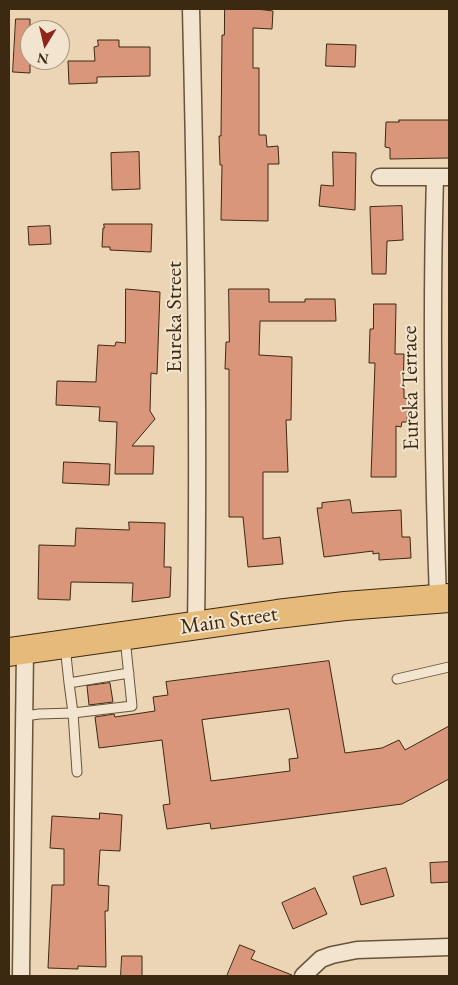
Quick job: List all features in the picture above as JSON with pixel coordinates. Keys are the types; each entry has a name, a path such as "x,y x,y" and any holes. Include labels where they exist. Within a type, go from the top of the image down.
{"highway":[{"name":"Main Street","path":"17,651 345,606 444,598"}],"street":[{"name":"Eureka Street","path":"191,9 197,268 198,520 196,626"},
{"name":"Eureka Terrace","path":"380,177 442,177 432,296 435,514 444,598"},
{"path":"17,651 25,716 21,976"},
{"path":"303,976 321,959 357,950 449,947"}],"lane":[{"path":"25,716 132,706 125,636"},
{"path":"65,645 73,713 77,772"},
{"path":"396,679 449,667"},
{"path":"69,683 129,673"}],"building":[{"path":"225,9 273,11 272,29 253,28 253,68 259,68 259,135 266,135 267,147 278,146 279,164 268,164 268,221 221,220 222,165 220,165 219,136 221,136 222,35 224,35"},
{"path":"16,19 30,19 20,20 20,70 30,70 30,73 13,72"},
{"path":"98,40 119,40 119,47 150,47 150,76 97,77 97,83 69,84 70,61 95,61 94,47 98,46"},
{"path":"327,44 356,45 355,67 326,66"},
{"path":"399,120 449,120 449,158 390,159 390,148 385,147 386,122 399,122"},
{"path":"139,152 140,189 112,190 111,153"},
{"path":"333,152 356,153 355,210 319,206 321,185 333,186"},
{"path":"402,206 403,240 387,241 386,274 372,274 370,207"},
{"path":"104,224 152,224 151,252 110,250 110,247 102,247"},
{"path":"50,226 51,244 29,245 28,227"},
{"path":"126,289 160,292 157,374 151,373 150,411 155,419 132,446 154,446 153,474 115,474 117,422 99,421 100,407 56,405 57,381 96,382 98,345 115,346 116,342 125,343"},
{"path":"229,289 269,289 269,302 305,302 305,299 335,299 336,321 260,321 259,355 292,357 291,420 286,420 288,472 263,472 263,539 280,537 283,564 248,567 243,517 229,517 229,369 225,369 226,342 229,342"},
{"path":"374,304 396,304 395,354 404,354 403,389 404,398 408,399 407,422 402,422 401,427 396,426 396,477 371,477 375,363 369,363 370,329 373,329"},
{"path":"64,462 110,464 109,485 63,483"},
{"path":"350,500 352,513 401,510 402,537 410,537 411,558 379,560 379,553 373,554 373,551 324,557 317,508 322,508 322,503"},
{"path":"129,522 165,523 164,567 171,567 170,597 132,602 133,583 71,582 70,600 38,599 39,545 75,546 76,528 129,530"},
{"path":"329,661 345,753 382,748 399,740 405,750 449,726 449,779 402,804 211,829 210,823 167,829 163,805 170,804 162,740 99,748 95,717 114,714 115,717 155,711 153,697 168,695 166,682","holes":["289,709 298,758 289,759 290,771 211,781 202,720"]},
{"path":"110,683 113,702 89,705 87,686"},
{"path":"100,813 122,815 120,851 100,850 98,885 109,886 108,911 105,911 106,967 78,966 78,969 48,968 52,885 64,885 64,849 50,848 52,816 99,819"},
{"path":"449,862 449,882 431,883 430,863"},
{"path":"386,868 394,896 361,905 353,877"},
{"path":"315,888 327,914 293,929 282,903"},
{"path":"240,945 255,951 251,959 292,976 227,976"},
{"path":"122,956 142,956 142,976 121,976"}]}
